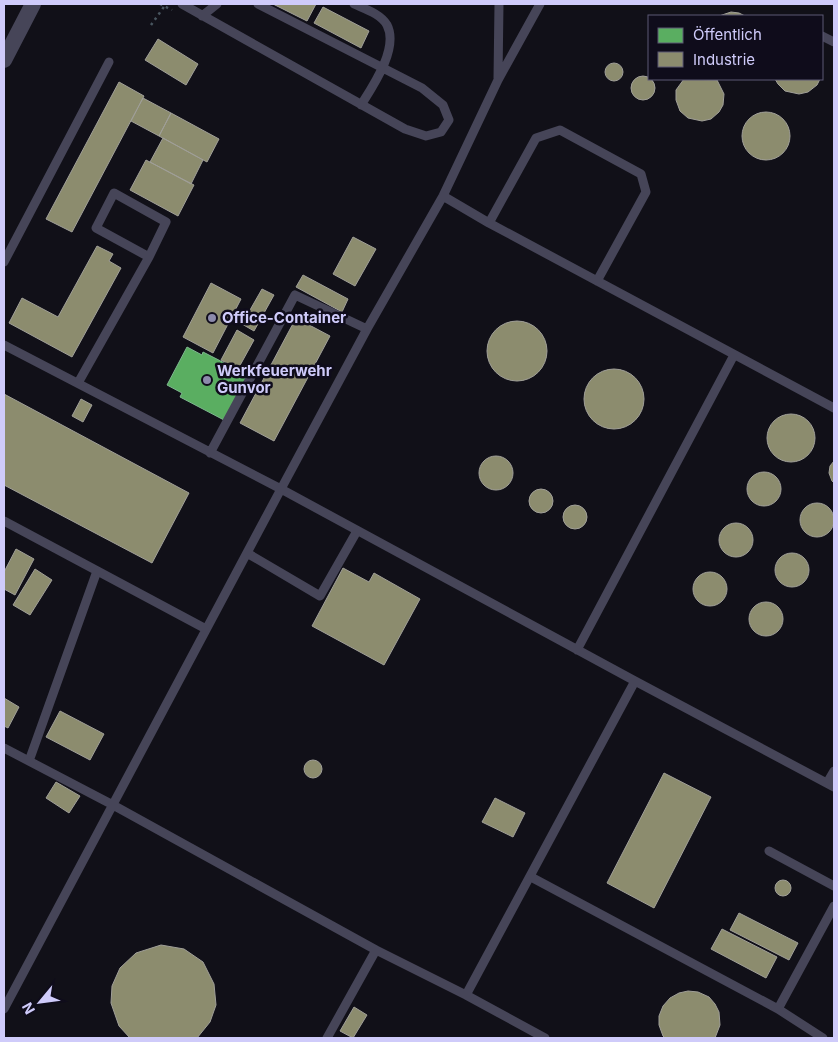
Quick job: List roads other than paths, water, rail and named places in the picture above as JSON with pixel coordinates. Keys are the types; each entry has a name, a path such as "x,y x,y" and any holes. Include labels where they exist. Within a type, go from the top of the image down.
{"street":[{"path":"4,60 33,4"}],"lane":[{"path":"182,4 406,129 426,136 441,132 449,120 443,104 422,88 258,4"},
{"path":"202,16 217,4"},
{"path":"354,4 380,17 387,26 390,39 384,69 361,105"},
{"path":"498,80 499,4"},
{"path":"4,1009 367,329 443,196 498,80 540,4"},
{"path":"4,262 108,62"},
{"path":"489,224 536,138 560,130 641,174 646,192 597,281"},
{"path":"78,383 149,257 166,222 114,193 96,228 149,257"},
{"path":"443,196 489,224 834,408"},
{"path":"210,453 295,295 367,329"},
{"path":"4,345 281,489 831,785 834,771"},
{"path":"577,650 734,355"},
{"path":"4,521 206,629"},
{"path":"247,554 320,596 357,531"},
{"path":"29,761 97,571"},
{"path":"466,995 635,681"},
{"path":"4,748 113,805 376,950 466,995 545,1038"},
{"path":"769,851 834,886"},
{"path":"531,877 778,1009 823,1038"},
{"path":"778,1009 834,906"},
{"path":"327,1038 376,950"}],"place":[{"name":"Office-Container","path":"212,318"},
{"name":"Werkfeuerwehr Gunvor","path":"207,380"}]}
